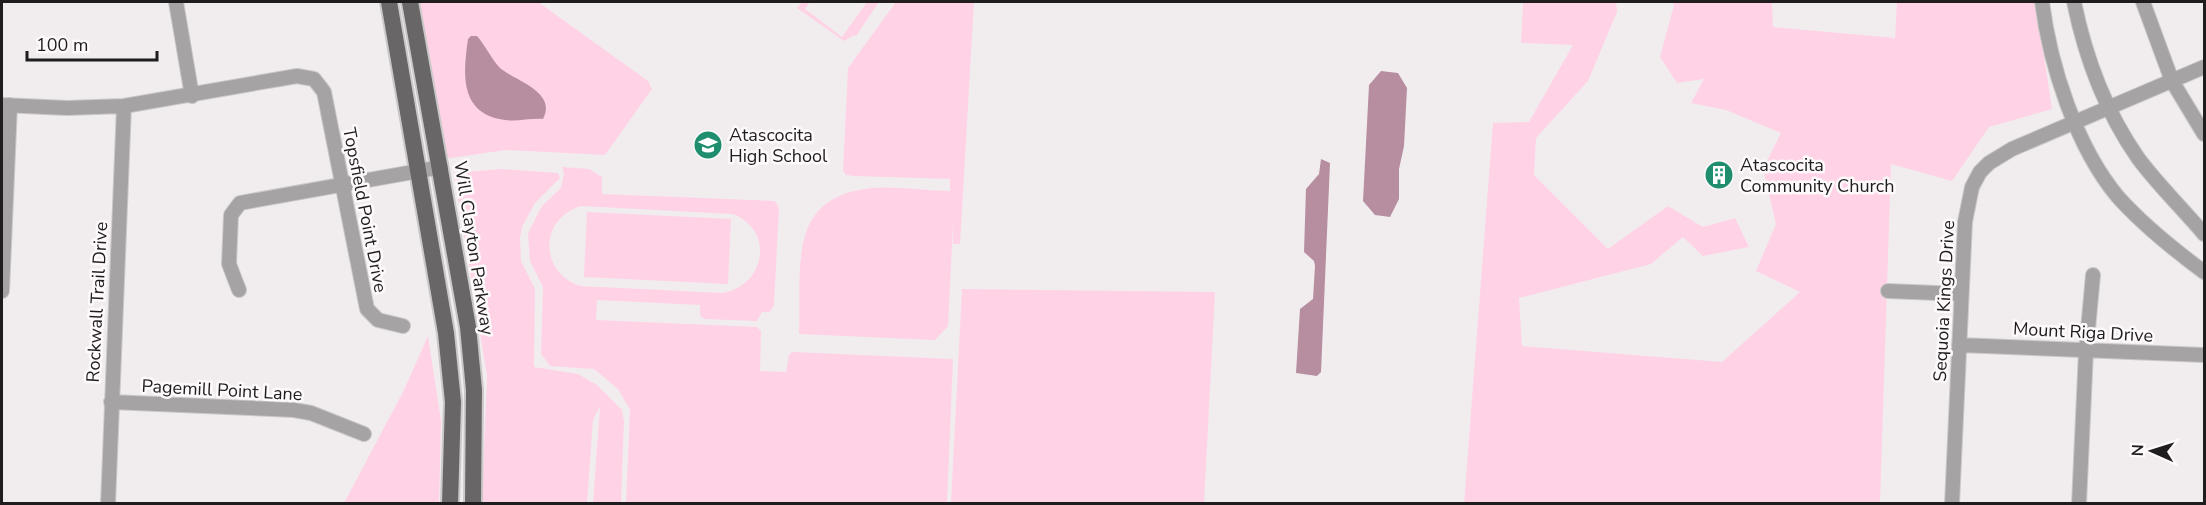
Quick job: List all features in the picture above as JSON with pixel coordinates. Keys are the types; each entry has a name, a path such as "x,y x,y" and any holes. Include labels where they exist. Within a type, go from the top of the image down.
{"main road":[{"path":"389,2 440,287 451,372 453,433 450,504"},
{"name":"Will Clayton Parkway","path":"410,2 441,167 472,357 475,422 473,504"}],"street":[{"path":"2,291 6,105 124,106 192,96 176,2"},
{"path":"2042,2 2054,67 2091,154 2117,195 2157,237 2205,272"},
{"path":"2074,2 2080,34 2110,109 2138,158 2205,234"},
{"path":"2143,2 2172,81 2205,134"},
{"name":"Sequoia Kings Drive","path":"1952,504 1964,228 1972,187 1980,172 1989,163 2012,149 2205,67"},
{"name":"Topsfield Point Drive","path":"192,96 297,76 314,79 324,92 367,309 378,320 403,326"},
{"name":"Rockwall Trail Drive","path":"105,502 124,106"},
{"path":"239,290 229,271 230,221 235,207 248,201 441,167"},
{"path":"2079,504 2086,351 2093,275"},
{"path":"1888,291 1961,294"},
{"name":"Mount Riga Drive","path":"1959,345 2205,356"},
{"name":"Pagemill Point Lane","path":"111,402 294,410 311,413 364,434"}],"shaded area":[{"path":"416,2 538,2 648,81 652,89 605,155 506,150 444,159"},
{"path":"802,2 810,2 805,9 842,37 867,2 879,2 856,36 844,41 797,8"},
{"path":"896,2 974,2 960,244 953,244 953,223 948,326 935,340 799,334 799,284 804,239 812,220 825,205 845,194 873,188 950,191 950,179 854,176 846,175 843,171 848,68"},
{"path":"1523,2 1616,2 1617,12 1588,81 1536,138 1534,175 1608,249 1668,206 1703,227 1735,218 1749,247 1703,256 1683,237 1651,264 1519,298 1522,346 1722,362 1800,292 1756,271 1776,224 1763,169 1781,133 1726,110 1691,103 1704,79 1677,83 1660,57 1674,5 1672,2 1772,2 1773,27 1895,38 1897,2 2036,2 2052,109 1989,127 1952,181 1891,164 1880,503 1464,504 1493,123 1529,122 1573,45 1521,43"},
{"path":"471,36 477,36 499,67 532,87 539,94 546,109 543,119 505,120 479,110 467,90 465,78 468,39"},
{"path":"1381,71 1398,73 1407,88 1404,146 1399,169 1399,199 1390,217 1375,215 1363,201 1369,85"},
{"path":"1321,159 1330,163 1321,372 1317,376 1296,373 1300,309 1313,299 1315,266 1314,261 1304,252 1306,189 1319,174"},
{"path":"562,167 589,169 602,177 602,194 775,201 779,208 774,305 770,312 762,312 757,321 704,319 700,315 700,305 597,300 596,320 757,327 761,331 760,371 786,372 789,355 792,352 953,359 947,503 626,503 630,410 618,389 594,369 550,366 541,354 543,287 530,261 528,233 542,206 561,188 564,173","holes":["581,206 732,214 746,221 755,232 760,244 760,257 756,269 748,280 737,288 722,293 580,286 567,279 557,269 551,258 549,246 551,233 557,222 567,213"]},
{"path":"501,169 558,173 560,178 535,203 522,227 520,238 521,261 535,289 534,367 578,374 597,385 622,410 624,421 621,503 593,503 600,406 593,420 587,503 482,503 487,376 454,173"},
{"path":"587,212 731,219 728,284 584,277"},
{"path":"962,289 1215,292 1204,503 951,503"},
{"path":"428,336 441,421 439,503 344,503 403,392"}],"place":[{"name":"Atascocita High School","path":"708,145"},
{"name":"Atascocita Community Church","path":"1719,175"}]}
